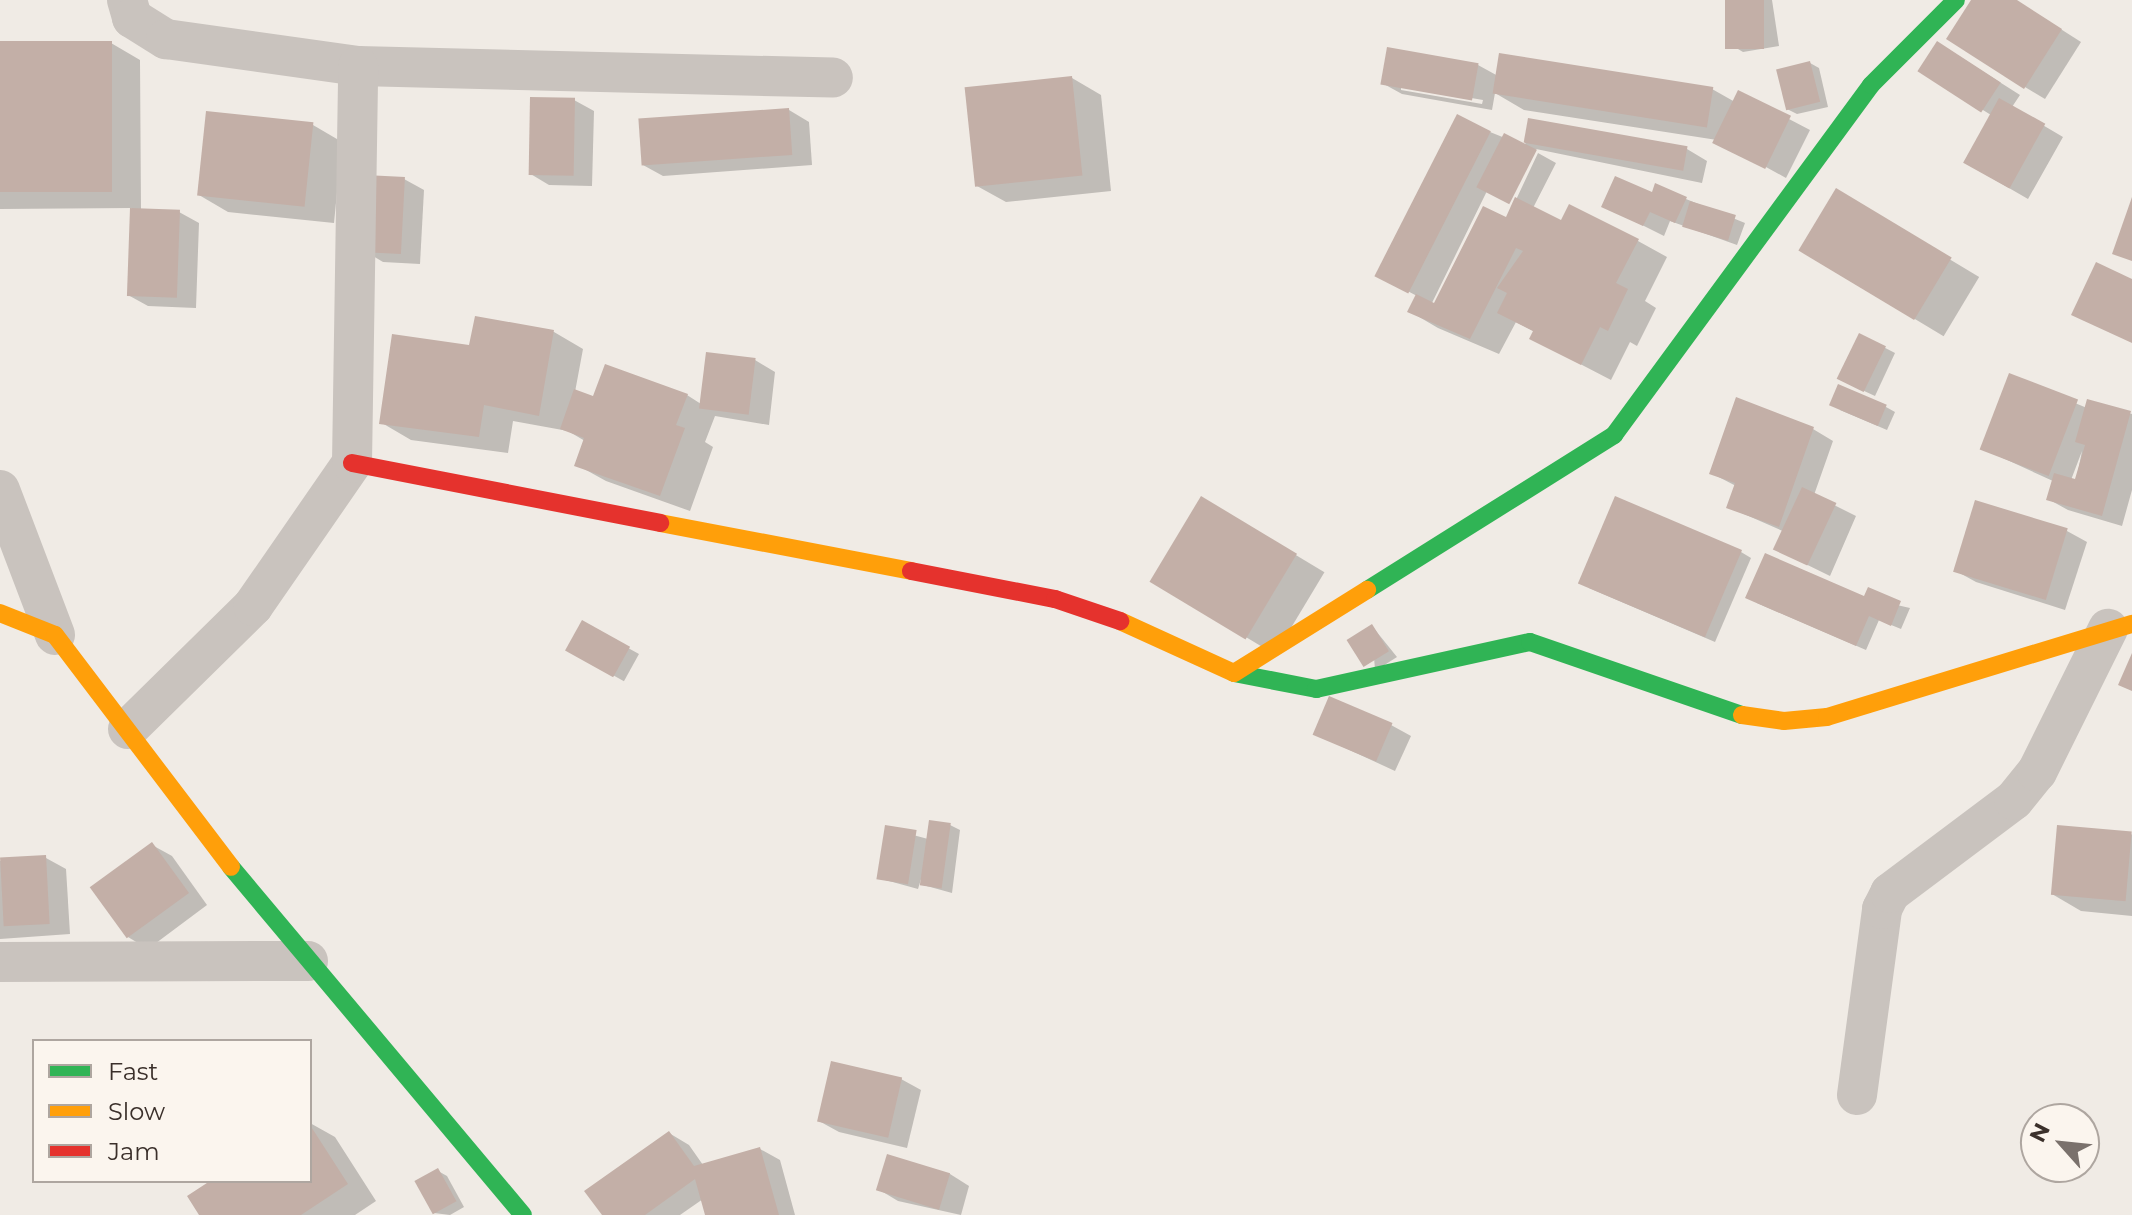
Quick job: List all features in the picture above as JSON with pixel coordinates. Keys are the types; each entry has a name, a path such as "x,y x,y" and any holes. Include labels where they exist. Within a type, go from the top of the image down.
{"street":[{"path":"127,0 132,18 166,39 358,66 833,78"},
{"path":"1234,673 1614,435 1871,85 1956,0"},
{"path":"128,729 253,606 352,463 358,66"},
{"path":"352,463 1055,599 1110,616 1212,667 1316,689 1530,642 1724,711 1784,721 1827,717 2120,626"},
{"path":"0,490 55,635 128,729 196,825 523,1215"},
{"path":"0,613 55,635"},
{"path":"1857,1095 1882,909 1890,893 2014,800 2037,772 2120,626"},
{"path":"0,962 308,961"}],"building":[{"path":"1725,0 1764,0 1764,49 1725,49"},
{"path":"1971,0 2017,0 2062,29 2024,89 1946,39"},
{"path":"0,41 112,41 112,192 0,192"},
{"path":"1937,41 2001,82 1981,113 1917,71"},
{"path":"1387,47 1479,63 1472,101 1380,84"},
{"path":"1499,53 1713,87 1707,127 1493,93"},
{"path":"1810,61 1820,102 1786,110 1776,69"},
{"path":"1072,76 1082,175 975,187 965,87"},
{"path":"1738,90 1791,116 1765,169 1712,143"},
{"path":"530,97 575,98 574,176 529,175"},
{"path":"1999,98 2045,124 2009,188 1963,163"},
{"path":"789,108 792,155 642,165 638,119"},
{"path":"206,111 313,122 305,207 197,196"},
{"path":"1457,114 1491,131 1408,293 1374,276"},
{"path":"1528,118 1688,146 1683,171 1524,143"},
{"path":"1504,133 1537,150 1509,204 1476,187"},
{"path":"365,175 405,177 401,254 361,252"},
{"path":"1615,176 1652,192 1655,183 1687,197 1675,223 1650,212 1643,226 1601,207"},
{"path":"1836,188 1952,258 1914,320 1798,251"},
{"path":"1515,197 1561,220 1569,204 1639,239 1616,283 1628,289 1608,331 1600,327 1581,365 1529,339 1533,331 1497,313 1507,293 1497,288 1523,251 1516,248 1470,339 1407,312 1416,294 1434,303 1483,206 1506,217"},
{"path":"2132,197 2132,261 2112,254"},
{"path":"1690,201 1736,215 1728,241 1682,227"},
{"path":"130,208 180,210 177,298 127,296"},
{"path":"2096,262 2132,279 2132,343 2071,315"},
{"path":"475,316 554,330 539,416 484,405 479,437 379,424 392,334 469,345"},
{"path":"1859,333 1886,346 1864,392 1837,379"},
{"path":"706,352 756,358 749,415 699,409"},
{"path":"605,364 688,394 676,425 685,428 660,496 574,466 584,438 560,429 574,389 593,396"},
{"path":"2009,373 2078,400 2049,476 1980,450"},
{"path":"1838,384 1887,405 1878,426 1829,405"},
{"path":"1736,397 1814,427 1779,527 1726,508 1735,483 1709,474"},
{"path":"2087,399 2131,411 2102,516 2046,500 2054,473 2075,479 2085,445 2075,442"},
{"path":"1802,487 1836,503 1807,566 1773,550"},
{"path":"1201,496 1297,554 1245,639 1149,582"},
{"path":"1615,496 1742,550 1705,637 1578,583"},
{"path":"1975,500 2068,528 2046,600 1953,572"},
{"path":"1765,553 1864,596 1868,587 1901,601 1891,626 1869,616 1856,646 1745,598"},
{"path":"582,620 630,647 613,677 565,651"},
{"path":"1372,624 1389,651 1364,667 1347,640"},
{"path":"2132,653 2132,691 2118,685"},
{"path":"1329,696 1393,723 1376,762 1313,735"},
{"path":"929,820 951,823 942,888 920,885"},
{"path":"885,825 917,830 908,884 876,879"},
{"path":"2057,825 2132,832 2126,901 2051,895"},
{"path":"152,842 189,893 127,938 90,887"},
{"path":"46,855 50,924 4,926 0,857"},
{"path":"831,1061 902,1077 888,1138 817,1121"},
{"path":"312,1128 348,1184 301,1215 199,1215 187,1196 207,1183 312,1183"},
{"path":"669,1131 694,1166 760,1147 779,1215 705,1215 695,1179 645,1215 602,1215 584,1191"},
{"path":"887,1154 950,1173 939,1210 876,1190"},
{"path":"438,1168 456,1201 433,1214 414,1181"}],"traffic: fast":[{"path":"1367,590 1614,435 1871,85 1956,0"},
{"path":"1234,673 1316,689 1530,642 1742,715"},
{"path":"231,867 523,1215"}],"traffic: slow":[{"path":"660,523 911,571"},
{"path":"1120,621 1234,673 1367,590"},
{"path":"0,613 55,635 231,867"},
{"path":"1742,715 1784,721 1827,717 2132,624"}],"traffic: jam":[{"path":"352,463 660,523"},
{"path":"911,571 1055,599 1120,621"}]}
